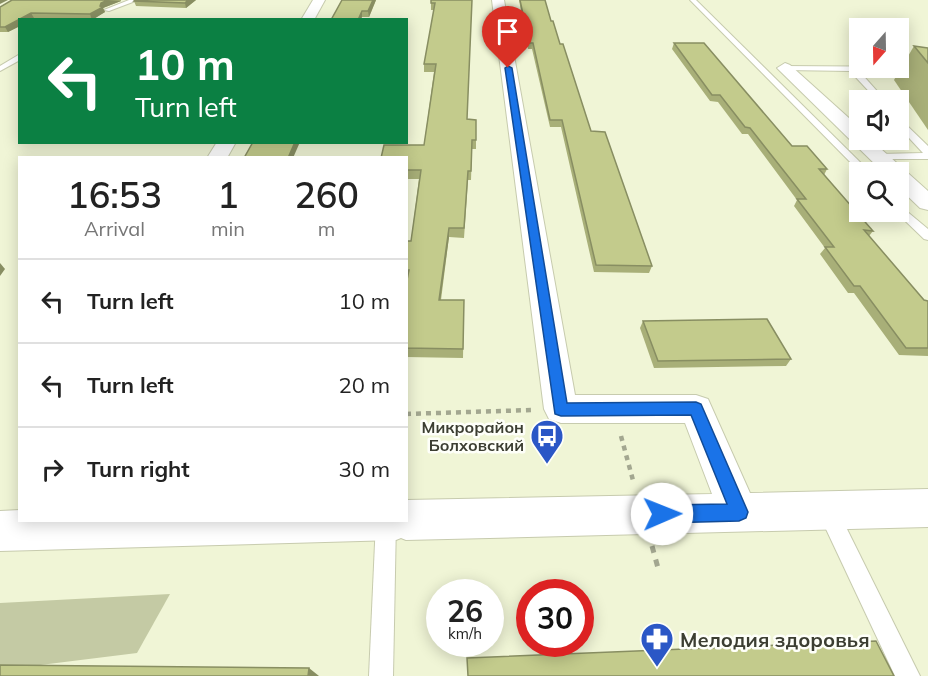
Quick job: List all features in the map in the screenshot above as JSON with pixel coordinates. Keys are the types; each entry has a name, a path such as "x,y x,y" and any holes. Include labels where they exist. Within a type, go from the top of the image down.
{"street":[{"path":"308,18 319,0"},
{"path":"498,0 561,410 696,408 739,512"},
{"path":"785,68 849,129"},
{"path":"872,150 884,162"},
{"path":"909,185 928,203"},
{"path":"408,520 928,507"},
{"path":"12,527 324,522"}],"lane":[{"path":"107,10 135,0"},
{"path":"693,0 855,162"},
{"path":"0,69 18,57"},
{"path":"785,68 849,69"},
{"path":"909,69 927,69"},
{"path":"860,78 872,90"},
{"path":"909,132 928,154"},
{"path":"879,157 928,154"},
{"path":"909,218 928,236"},
{"path":"827,511 908,676"},
{"path":"381,676 386,522"}],"path":[{"path":"408,414 561,410"}],"green space":[{"path":"170,594 137,653 0,670 0,603"}],"building":[{"path":"12,0 108,0 101,3 100,6 103,7 90,14 31,13 5,27 0,27 0,7"},
{"path":"135,0 188,0 185,3"},
{"path":"342,0 373,0 368,11 362,11 359,18 332,18"},
{"path":"431,0 472,0 467,119 476,120 476,140 472,140 471,171 468,171 464,228 449,228 439,300 464,300 463,349 408,348 408,241 411,241 421,170 408,170 408,156 381,156 384,145 424,145 436,64 424,64 435,3 431,3"},
{"path":"520,0 545,0 560,44 563,44 591,131 605,132 652,266 596,265 562,120 550,120 533,43 529,43"},
{"path":"674,43 704,43 792,146 807,146 827,169 819,169 849,203 849,222 865,222 873,231 864,230 924,300 928,301 928,348 906,348 860,286 854,286 825,247 834,247 797,199 806,199 750,128 745,127 720,95 712,95"},
{"path":"914,46 928,48 928,63"},
{"path":"252,144 294,144 289,156 245,156"},
{"path":"767,319 791,359 658,361 643,321"},
{"path":"876,641 894,676 468,676 467,658 594,657 594,653"},
{"path":"0,665 309,668 308,676 0,676"}],"place":[{"name":"Микрорайон Болховский","path":"547,465"},
{"name":"Мелодия здоровья","path":"657,668"}],"route":[{"path":"508,68 561,410 696,408 739,512 662,514"}]}
